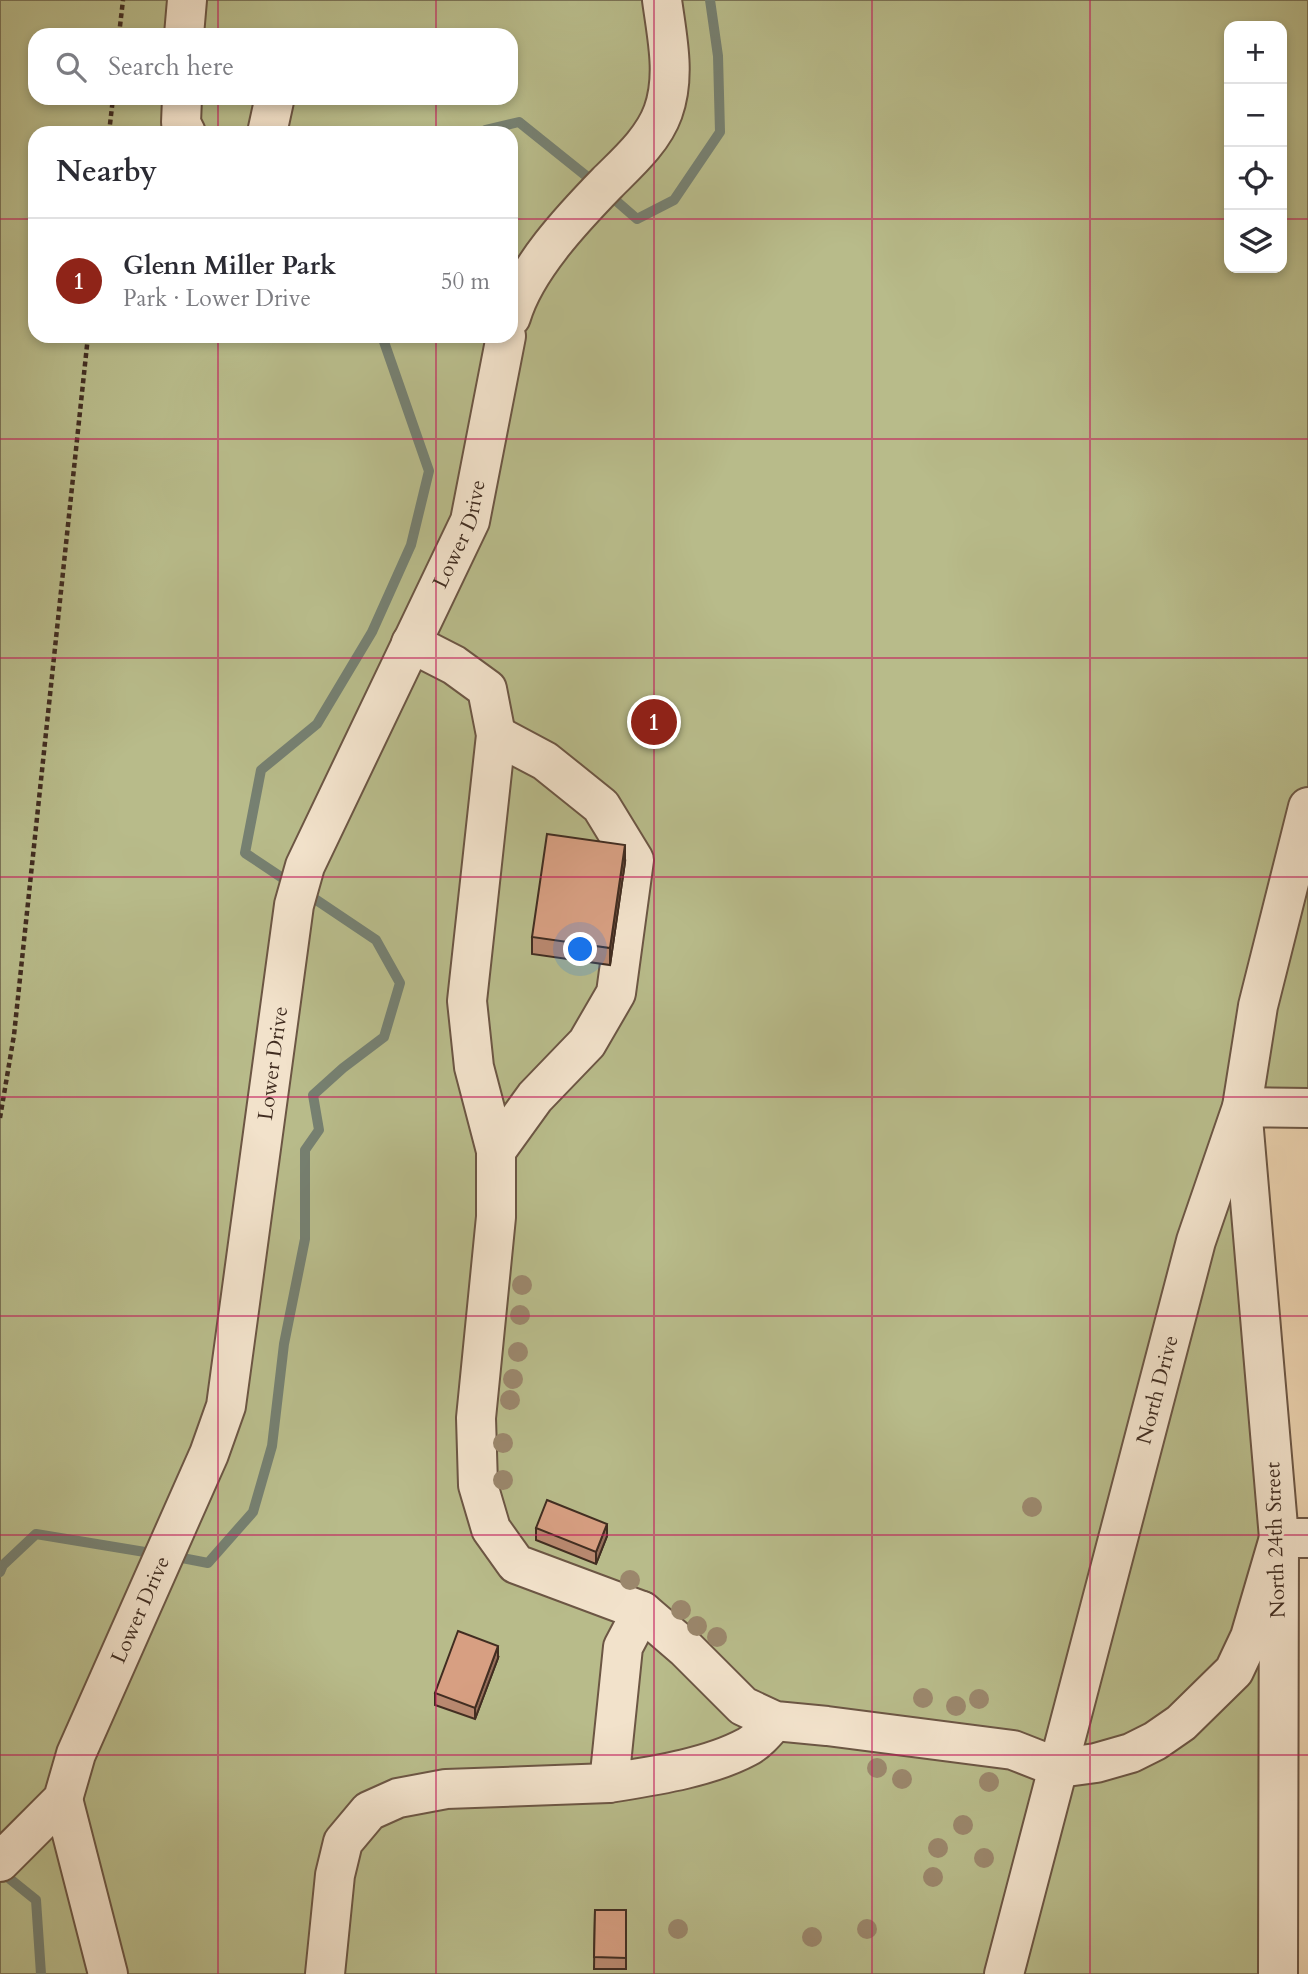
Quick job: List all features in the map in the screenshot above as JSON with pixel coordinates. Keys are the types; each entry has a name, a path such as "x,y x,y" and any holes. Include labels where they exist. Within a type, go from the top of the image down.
{"street":[{"path":"185,28 187,0"},
{"path":"518,301 531,272 590,200 645,142 664,111 669,88 670,59 662,0"},
{"path":"182,105 182,126"},
{"path":"269,126 273,105"},
{"name":"Lower Drive","path":"63,1799 76,1754 209,1454 226,1406 294,905 305,866 470,521 505,343"},
{"path":"411,643 454,665 487,689 496,735 467,1001 474,1067 496,1151 496,1217 476,1418 478,1485 491,1529 516,1564 642,1611 743,1706 775,1721 1013,1750 1059,1768 1096,1763 1131,1753 1155,1741 1181,1723 1234,1671 1293,1538"},
{"path":"496,735 545,761 601,806 634,860 616,993 587,1043 534,1097 496,1151"},
{"name":"North Drive","path":"1004,1974 1196,1241 1242,1107 1258,1006 1308,807"},
{"path":"1242,1107 1308,1108"},
{"name":"North 24th Street","path":"1242,1107 1293,1538 1293,1819 1278,1974"},
{"path":"608,1783 623,1647 642,1611"},
{"path":"325,1974 331,1901 343,1842 369,1811 398,1798 446,1789 608,1783 657,1776 705,1763 748,1747 775,1721"},
{"path":"3,1858 63,1799"},
{"path":"63,1799 108,1974"}],"path":[{"path":"120,28 123,0"},
{"path":"110,126 112,105"},
{"path":"0,1118 14,1035 87,343"}],"green space":[{"path":"0,0 1308,0 1308,1108 1242,1107 1278,1974 0,1974"}],"building":[{"path":"547,834 625,845 610,948 532,937"},
{"path":"547,1500 607,1524 596,1552 536,1528"},
{"path":"458,1631 498,1646 475,1708 435,1693"},
{"path":"595,1910 626,1910 626,1958 594,1957"}],"waterway":[{"path":"606,192 637,219 674,200 720,132 718,56 710,0"},
{"path":"502,126 519,122 595,183"},
{"path":"290,883 245,853 261,770 317,724 372,632 411,545 429,471 384,343"},
{"path":"172,1556 208,1563 253,1512 272,1446 284,1344 305,1239 305,1150 319,1130 313,1095 384,1037 400,983 376,940 306,893"},
{"path":"0,1572 3,1565 36,1534 157,1554"},
{"path":"0,1871 36,1900 41,1974"}],"place":[{"name":"Glenn Miller Park","path":"654,722"}]}
